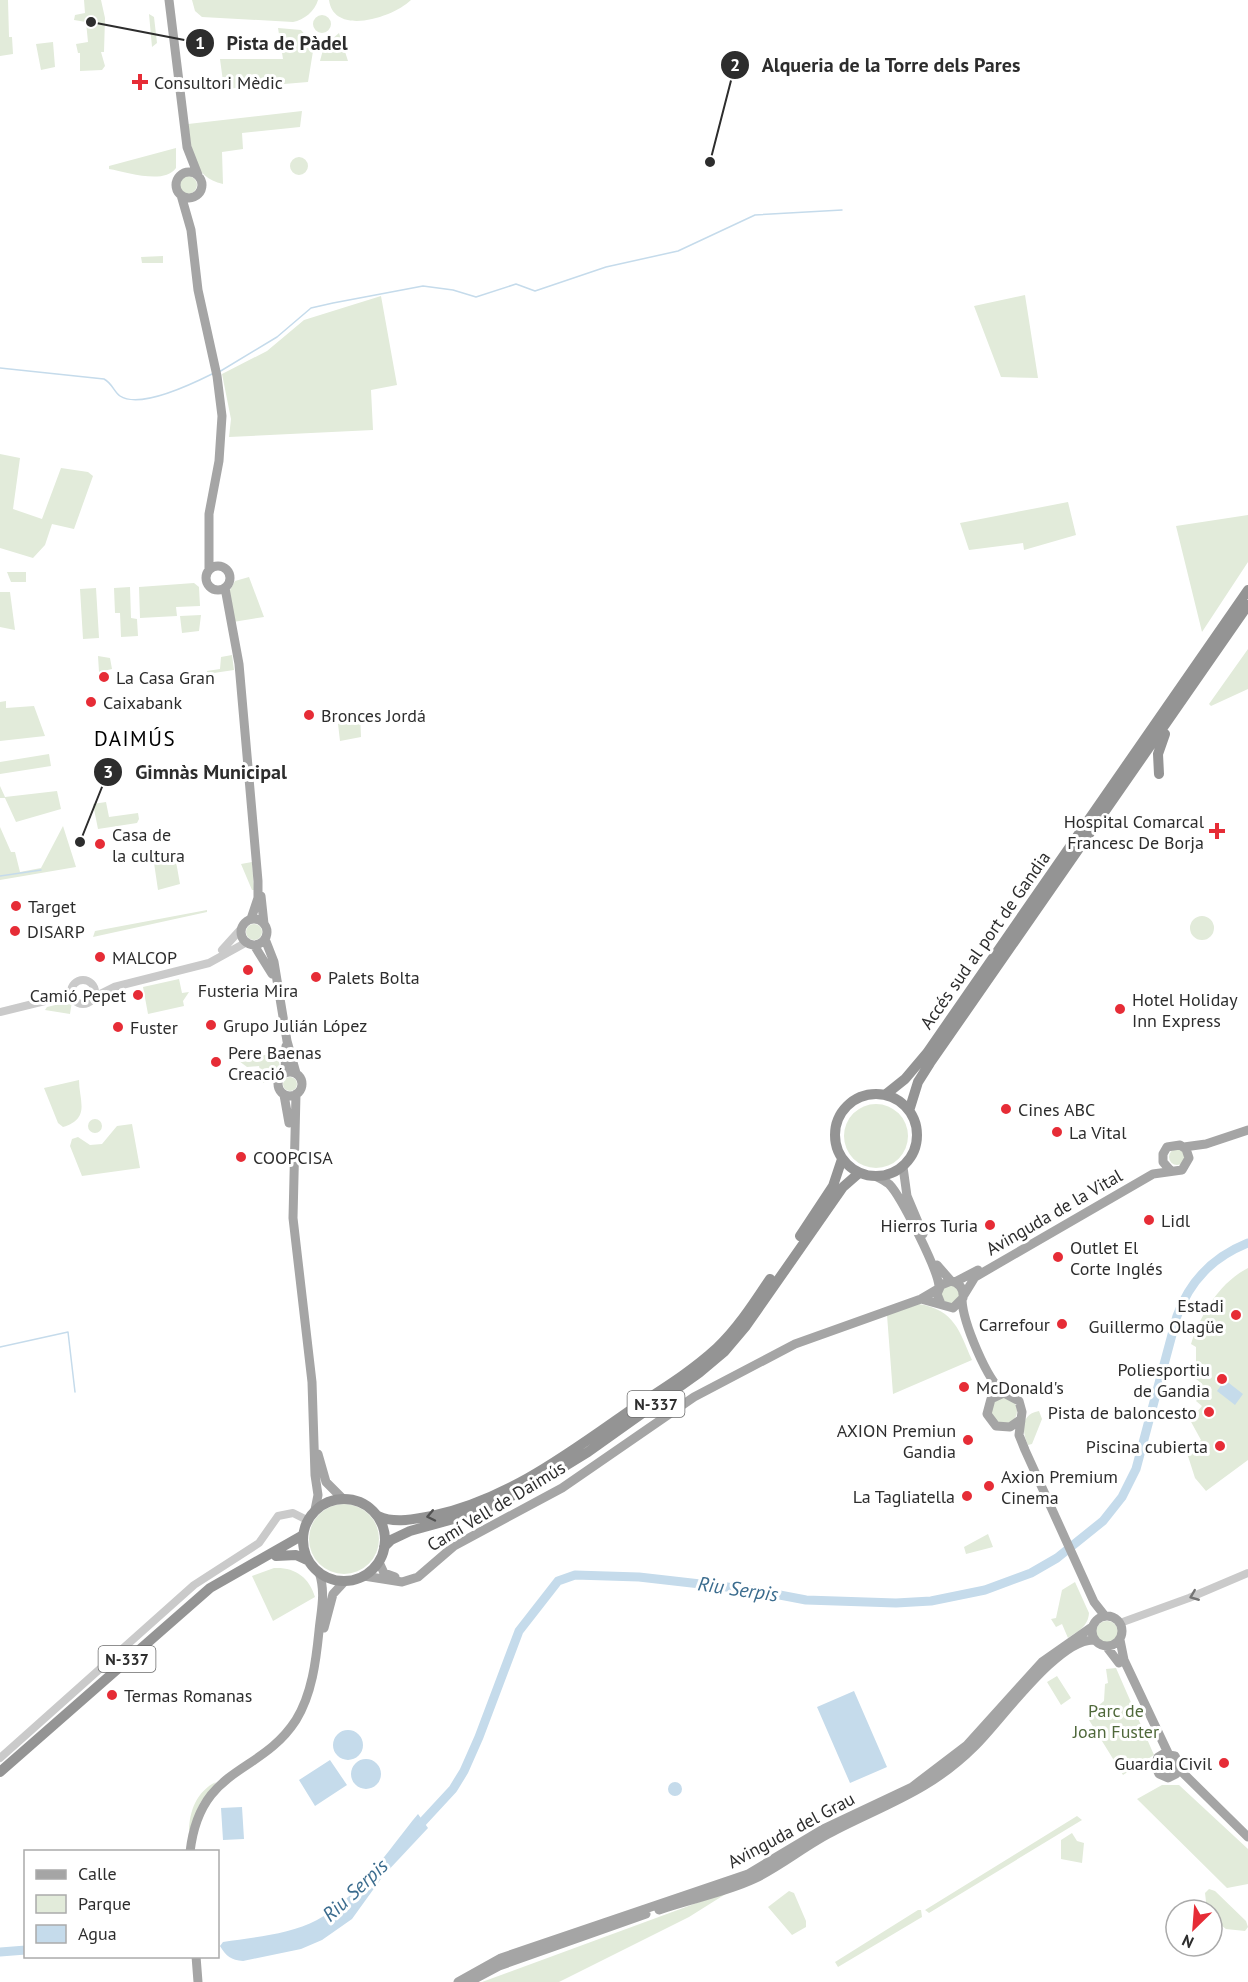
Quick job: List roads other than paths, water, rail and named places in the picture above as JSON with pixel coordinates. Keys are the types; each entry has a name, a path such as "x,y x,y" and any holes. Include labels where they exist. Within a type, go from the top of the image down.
{"highway":[{"name":"Accés sud al port de Gandia","path":"885,1095 897,1086 927,1053 1248,590"},
{"name":"Accés sud al port de Gandia","path":"909,1111 918,1082 930,1063 1248,605"},
{"path":"1159,774 1158,754 1163,737 1213,656"},
{"path":"885,1095 899,1101 909,1111 916,1124 917,1138 911,1157 903,1167 890,1174 877,1177 859,1173 842,1158 837,1150 835,1131 841,1113 851,1102 864,1096 885,1095"},
{"name":"N-337","path":"378,1516 403,1521 434,1515 470,1505 512,1488 582,1446 693,1368 726,1339 766,1285 830,1192 837,1178 842,1158"},
{"name":"N-337","path":"384,1548 391,1540 410,1531 475,1513 531,1487 588,1452 706,1367 724,1352 746,1326 843,1187 859,1173"},
{"path":"264,1559 291,1554 307,1560 319,1572 345,1581 364,1576 379,1562 384,1548 383,1525 378,1516 361,1502 342,1498 332,1500 315,1510 307,1520 303,1535 307,1560"},
{"path":"264,1559 303,1535"},
{"name":"N-337","path":"0,1772 192,1602 228,1576 264,1559"}],"main road":[{"path":"169,0 187,147 202,185 193,207 191,230"},
{"path":"187,147 176,185 191,230 198,291 216,373 222,433 209,507 209,570 206,581 214,590 228,618"},
{"path":"180,175 191,172 198,175"},
{"path":"181,195 192,198 198,194"},
{"path":"208,537 220,566 230,577 225,588 228,618 239,664 258,881 267,932 265,939 274,962 287,1041 302,1085 296,1094 292,1185"},
{"path":"209,570 220,566"},
{"path":"214,590 225,588"},
{"path":"258,881 258,898 251,920 242,929 242,937 250,944 275,978"},
{"path":"251,920 264,924"},
{"path":"250,944 265,939"},
{"path":"287,1041 285,1072 278,1084 285,1095 289,1116 295,1249 312,1382 315,1475 318,1498 315,1510"},
{"path":"285,1072 296,1072"},
{"path":"285,1095 296,1094"},
{"path":"1206,1144 1189,1158 1182,1170 1170,1170 1162,1159 1167,1147 1175,1144 1184,1147 1206,1144 1248,1130"},
{"path":"1184,1147 1189,1158"},
{"name":"Avinguda de la Vital","path":"953,1282 1060,1224 1153,1168 1162,1159"},
{"path":"903,1167 907,1196 939,1270 962,1287 963,1317 987,1368 997,1388 1019,1401 1022,1412 1019,1435 1057,1517 1057,1524"},
{"name":"Avinguda de la Vital","path":"963,1298 975,1277 1153,1173 1170,1170"},
{"path":"877,1177 888,1184 901,1204 936,1272 937,1298 959,1319 990,1385 991,1399 987,1409 989,1419 996,1426 1006,1428 1015,1438 1095,1604 1105,1616 1113,1617 1120,1623 1122,1630 1120,1640 1124,1660 1164,1754"},
{"path":"938,1288 953,1282"},
{"name":"Camí Vell de Daimús","path":"379,1562 388,1576 409,1577 423,1571 454,1546 562,1488 703,1392 795,1344 921,1299 938,1288"},
{"path":"921,1299 945,1306 957,1306 963,1298"},
{"path":"991,1399 1004,1393"},
{"path":"1006,1428 1020,1420"},
{"path":"315,1437 326,1482 342,1498"},
{"path":"364,1576 402,1582 417,1577 423,1571"},
{"path":"318,1647 323,1592 319,1572"},
{"path":"190,1850 196,1822 213,1792 233,1772 277,1741 295,1721 307,1695 333,1594 345,1581"},
{"path":"1095,1604 1093,1626 1095,1640 1107,1646 1115,1655 1164,1754"},
{"path":"1093,1626 1105,1616"},
{"name":"Avinguda del Grau","path":"458,1982 501,1958 743,1876 839,1821 912,1787 967,1745 1042,1662 1093,1626"},
{"name":"Avinguda del Grau","path":"469,1982 492,1969 527,1956 747,1882 831,1832 905,1798 962,1759 1056,1659 1086,1640 1095,1640"},
{"path":"1107,1646 1120,1640"},
{"path":"1248,1837 1188,1778 1175,1756 1164,1754 1155,1761 1156,1772 1165,1778 1174,1776 1187,1782 1248,1842"},
{"path":"1174,1776 1179,1765"},
{"path":"196,1958 198,1981"}],"street":[{"path":"199,965 229,944 242,929"},
{"path":"0,1012 57,998 74,998 85,1004 114,987 199,965 250,944"},
{"path":"57,998 82,981 93,985 114,987"},
{"path":"93,985 94,998"},
{"path":"73,987 74,998"},
{"path":"0,1758 194,1585 258,1543 278,1516 293,1513 307,1520"},
{"path":"1120,1623 1169,1606 1248,1573"}],"water":[{"path":"1225,1380 1243,1394 1235,1405 1217,1391"},
{"path":"854,1691 887,1767 850,1783 817,1707"},
{"path":"348,1730 359,1734 363,1745 359,1756 348,1760 337,1756 333,1745 337,1734"},
{"path":"366,1759 377,1763 381,1774 377,1785 366,1789 355,1785 351,1774 355,1763"},
{"path":"330,1760 347,1785 315,1806 299,1780"},
{"path":"675,1782 680,1784 682,1789 680,1794 675,1796 670,1794 668,1789 670,1784"},
{"path":"242,1807 244,1839 223,1840 221,1808"},
{"path":"418,1814 428,1828 383,1876 352,1919 322,1940 301,1949 243,1961 232,1958 222,1949 220,1946 223,1942 295,1929 317,1920 332,1910 360,1886"}],"waterway":[{"path":"219,372 277,337 311,308 423,286 453,290 476,297 516,284 535,291 606,267 678,251 755,215 842,210"},
{"path":"0,368 104,379 120,396 129,399 166,394 212,374"},
{"path":"0,876 41,870"},
{"name":"Riu Serpis","path":"416,1829 453,1789 464,1771 519,1631 558,1581 575,1575 639,1577 753,1590 806,1600 896,1603 931,1601 985,1590 1031,1573 1057,1558 1103,1521 1122,1497 1136,1469 1177,1316 1189,1291 1204,1271 1224,1255 1248,1243"},
{"path":"0,1347 68,1332 75,1392"},
{"name":"Riu Serpis","path":"0,1952 24,1950"}],"place":[{"name":"Pista de Pàdel","path":"91,22"},
{"name":"Consultori Mèdic","path":"140,82"},
{"name":"Alqueria de la Torre dels Pares","path":"710,162"},
{"name":"La Casa Gran","path":"104,677"},
{"name":"Caixabank","path":"91,702"},
{"name":"Bronces Jordá","path":"309,715"},
{"name":"Hospital Comarcal Francesc De Borja","path":"1217,831"},
{"name":"Gimnàs Municipal","path":"80,842"},
{"name":"Casa de la cultura","path":"100,844"},
{"name":"Target","path":"16,906"},
{"name":"DISARP","path":"15,931"},
{"name":"MALCOP","path":"100,957"},
{"name":"Fusteria Mira","path":"248,970"},
{"name":"Palets Bolta","path":"316,977"},
{"name":"Camió Pepet","path":"138,995"},
{"name":"Hotel Holiday Inn Express","path":"1120,1009"},
{"name":"Grupo Julián López","path":"211,1025"},
{"name":"Fuster","path":"118,1027"},
{"name":"Pere Baenas Creació","path":"216,1062"},
{"name":"Cines ABC","path":"1006,1109"},
{"name":"La Vital","path":"1057,1132"},
{"name":"COOPCISA","path":"241,1157"},
{"name":"Lidl","path":"1149,1220"},
{"name":"Hierros Turia","path":"990,1225"},
{"name":"Outlet El Corte Inglés","path":"1058,1257"},
{"name":"Estadi Guillermo Olagüe","path":"1236,1315"},
{"name":"Carrefour","path":"1062,1324"},
{"name":"Poliesportiu de Gandia","path":"1222,1379"},
{"name":"McDonald's","path":"964,1387"},
{"name":"Pista de baloncesto","path":"1209,1412"},
{"name":"AXION Premiun Gandia","path":"968,1440"},
{"name":"Piscina cubierta","path":"1220,1446"},
{"name":"Axion Premium Cinema","path":"989,1486"},
{"name":"La Tagliatella","path":"967,1496"},
{"name":"Termas Romanas","path":"112,1695"},
{"name":"Guardia Civil","path":"1224,1763"}],"district":[{"name":"DAIMÚS","path":"135,738"}],"park label":[{"name":"Parc de Joan Fuster","path":"1116,1720"}]}
